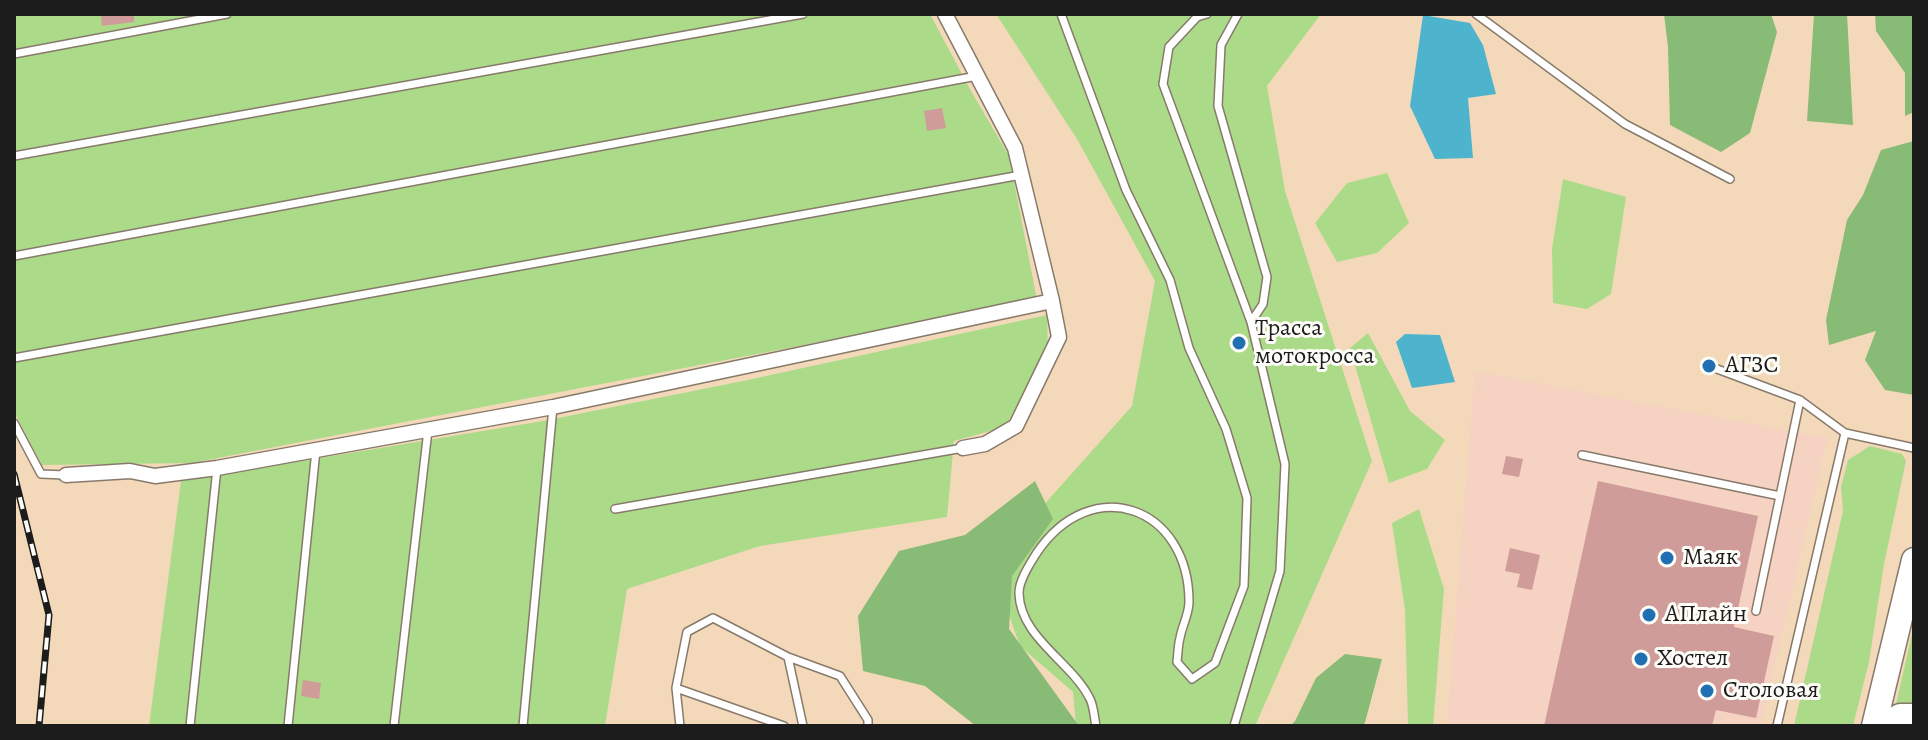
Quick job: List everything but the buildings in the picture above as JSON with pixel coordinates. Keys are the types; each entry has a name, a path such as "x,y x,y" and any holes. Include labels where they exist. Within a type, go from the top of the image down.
{"highway":[{"path":"1874,726 1914,560"},
{"path":"1883,726 1900,716 1914,716"}],"street":[{"path":"945,14 1015,148 1059,337 1016,426 985,444 963,448"},
{"path":"66,475 130,471 155,476 217,468 553,407 1052,301"}],"lane":[{"path":"14,54 227,14"},
{"path":"14,156 803,14"},
{"path":"1061,14 1126,190 1170,280 1189,348 1226,429 1247,498 1244,586 1215,663 1192,679 1177,662 1180,636 1189,605 1185,572 1171,538 1142,511 1101,507 1070,517 1046,540 1029,565 1019,591 1025,617 1040,640 1090,698 1096,726"},
{"path":"1207,14 1197,17 1169,47 1163,84 1251,322 1285,464 1280,571 1234,726"},
{"path":"1238,14 1221,45 1218,106 1267,277 1263,304 1251,322"},
{"path":"1476,14 1625,124 1730,179"},
{"path":"14,256 977,76"},
{"path":"14,358 1021,175"},
{"path":"1709,366 1800,400 1845,433 1914,448"},
{"path":"1756,611 1800,400"},
{"path":"523,726 553,407"},
{"path":"14,423 41,474 66,475"},
{"path":"394,726 428,430"},
{"path":"1777,726 1845,433"},
{"path":"615,509 963,448"},
{"path":"288,726 316,450"},
{"path":"1582,455 1780,496"},
{"path":"190,726 217,468"},
{"path":"680,726 676,688 687,632 713,618 788,657 840,676 868,720 868,726"},
{"path":"788,657 803,726"},
{"path":"676,688 784,726"}],"shaded area":[{"path":"1475,371 1827,438 1761,726 1447,726"}],"green space":[{"path":"14,14 930,14 1009,156 1037,300 192,463 42,465 14,412"},
{"name":"Трасса мотокросса","path":"996,14 1321,14 1267,86 1285,191 1372,461 1255,726 1076,726 1073,692 1020,646 991,564 1132,406 1155,281 1077,139"},
{"path":"1664,14 1771,14 1777,32 1750,133 1721,152 1670,125"},
{"path":"1814,14 1847,14 1853,125 1807,121"},
{"path":"1875,14 1914,14 1914,112 1905,116 1905,73 1876,31"},
{"path":"1914,141 1914,395 1885,390 1865,360 1876,331 1829,345 1826,320 1847,220 1863,195 1881,150"},
{"path":"1387,173 1409,223 1377,253 1337,262 1315,223 1347,183"},
{"path":"1563,179 1626,197 1611,294 1587,309 1553,303 1552,249"},
{"path":"1047,315 1048,350 1005,427 954,441 947,517 760,546 627,589 605,726 149,726 181,481 543,421"},
{"path":"1368,333 1410,411 1445,440 1427,469 1389,483 1350,348"},
{"path":"1870,446 1902,454 1906,461 1884,564 1869,662 1853,726 1794,726 1843,511 1841,487 1848,460"},
{"path":"1035,481 1053,519 1012,576 1009,629 1079,726 976,726 925,686 863,671 858,616 899,551 965,535"},
{"path":"1419,509 1444,589 1433,726 1408,726 1405,610 1392,523"},
{"path":"1914,625 1914,703 1896,704"},
{"path":"1345,654 1382,659 1364,726 1290,726 1316,678"}],"water":[{"path":"1423,15 1470,23 1483,45 1496,94 1468,98 1473,158 1435,159 1410,106"},
{"path":"1405,334 1440,335 1455,382 1412,388 1396,342"}],"railway":[{"path":"14,474 49,615 39,726"}],"place":[{"name":"Трасса мотокросса","path":"1239,343"},
{"name":"АГЗС","path":"1709,366"},
{"name":"Маяк","path":"1667,558"},
{"name":"АПлайн","path":"1649,615"},
{"name":"Хостел","path":"1641,659"},
{"name":"Столовая","path":"1707,691"}]}
